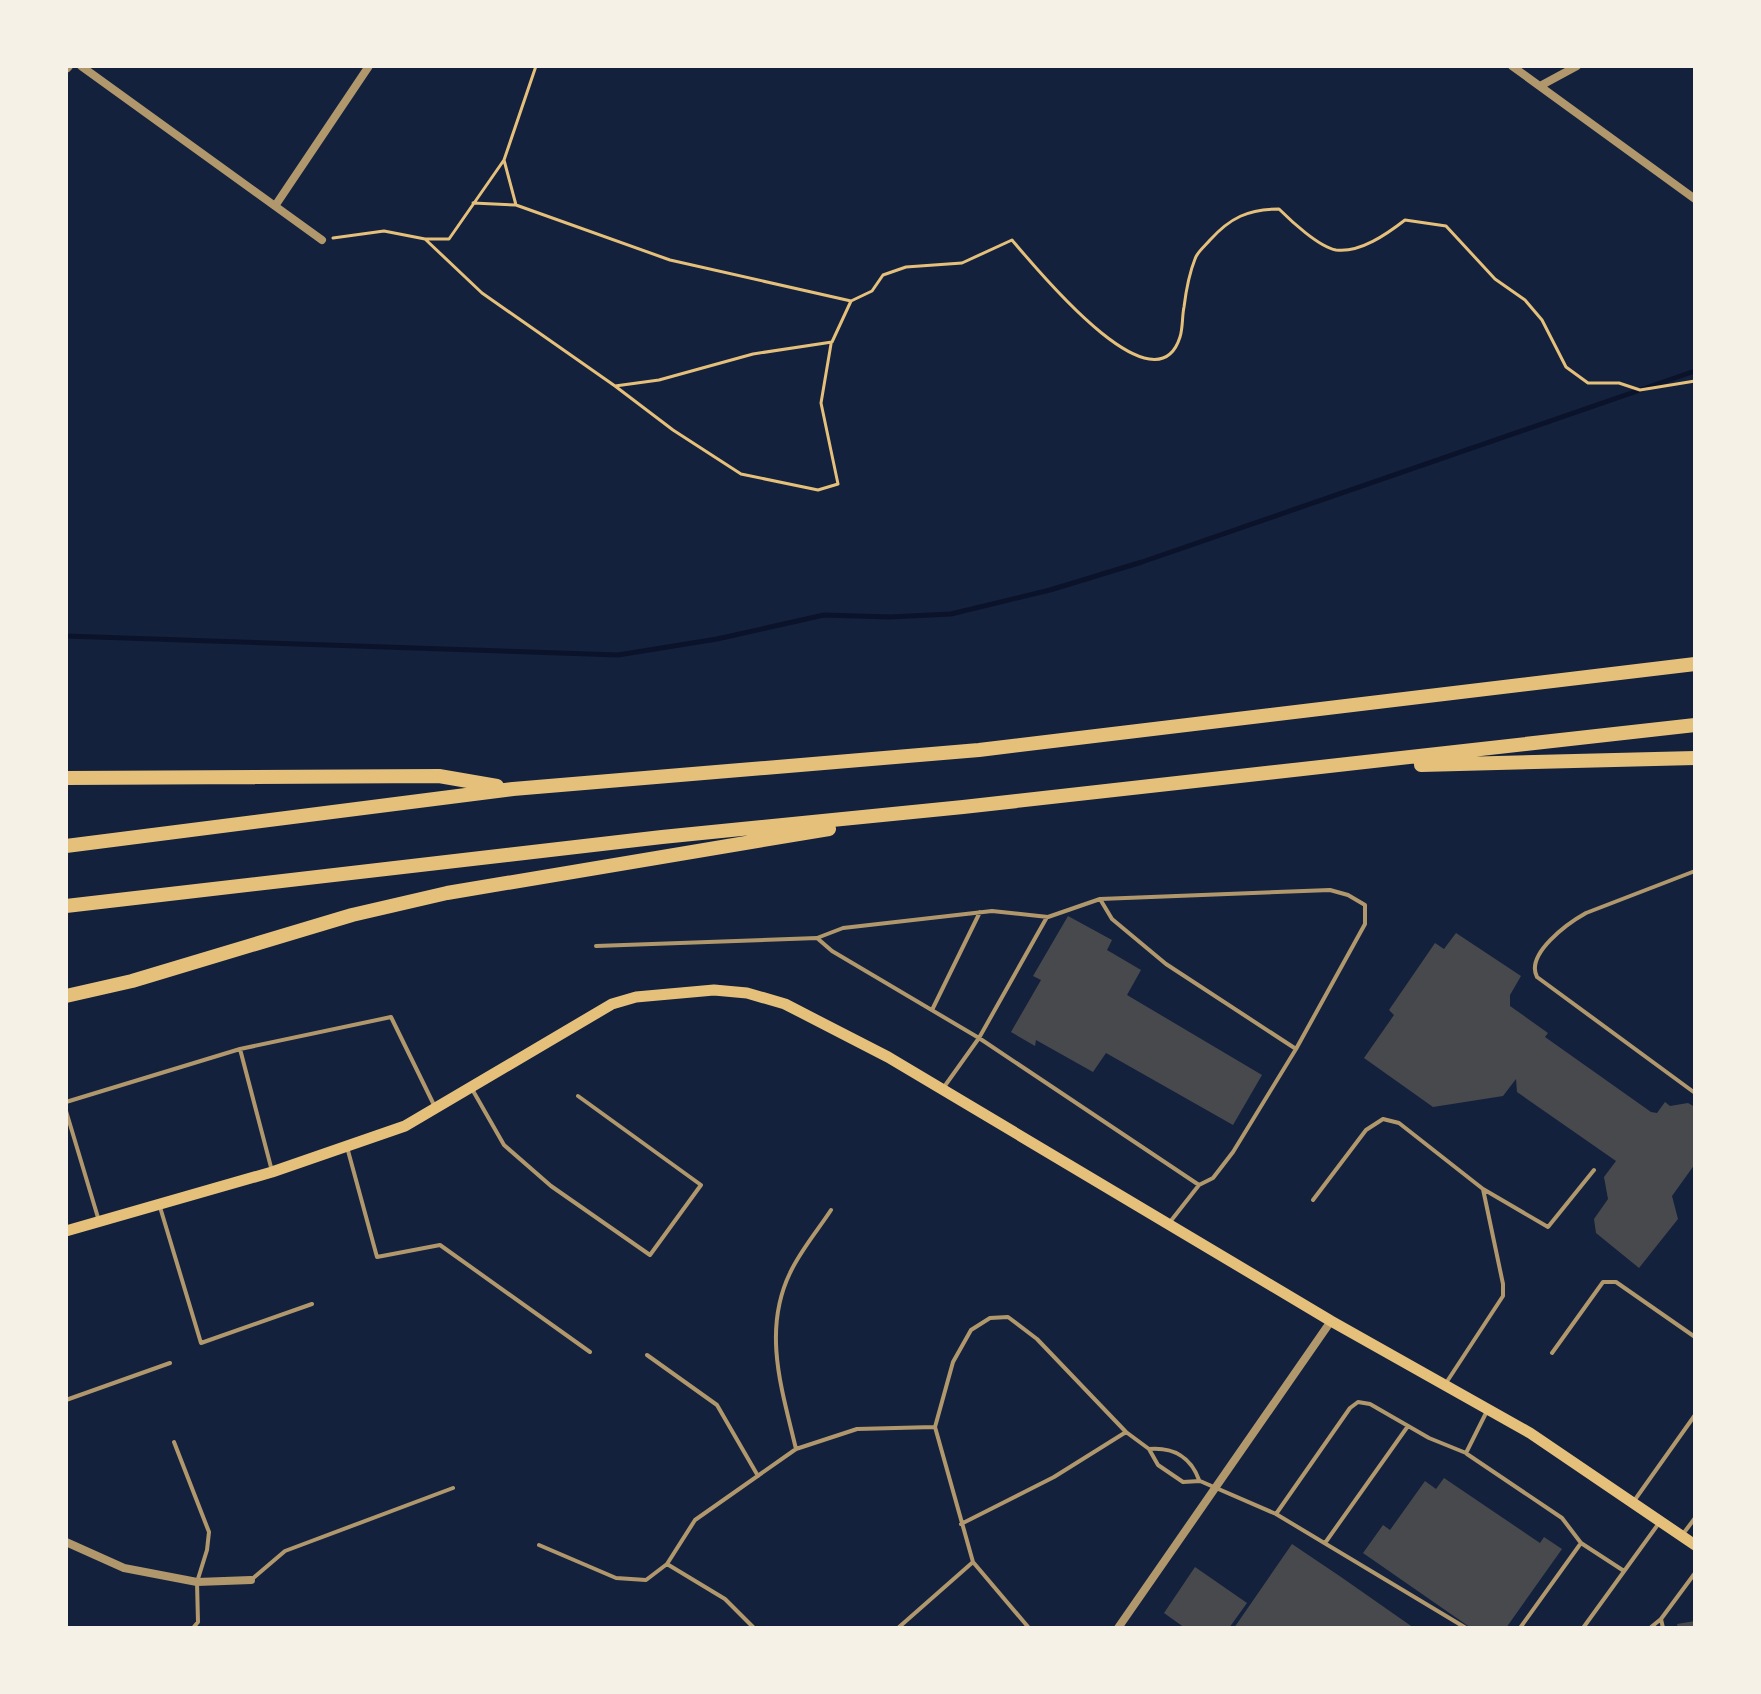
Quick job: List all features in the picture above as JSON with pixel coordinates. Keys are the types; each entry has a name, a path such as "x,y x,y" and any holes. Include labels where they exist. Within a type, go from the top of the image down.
{"highway":[{"path":"66,846 513,789 979,750 1695,664"},
{"path":"66,906 662,837 963,807 1695,725"},
{"path":"1317,767 1695,758"},
{"path":"66,778 439,776 513,789"},
{"path":"66,996 132,981 352,915 447,893 963,807"}],"main road":[{"path":"66,1231 272,1172 405,1126 612,1004 636,997 714,990 747,993 785,1004 943,1089 1331,1321 1530,1433 1695,1545"}],"street":[{"path":"81,66 322,240"},
{"path":"275,206 369,66"},
{"path":"1512,66 1695,199"},
{"path":"1540,86 1577,66"},
{"path":"1118,1628 1331,1321"},
{"path":"66,1542 124,1568 197,1582 251,1580"}],"lane":[{"path":"1695,871 1569,922 1543,949 1535,962 1534,972 1695,1093"},
{"path":"596,946 817,938 843,928 992,911 1048,917 1100,899 1330,890 1348,895 1365,905 1365,924 1296,1049 1233,1152 1213,1178 1199,1185 1168,1224"},
{"path":"1100,899 1112,919 1166,964 1296,1049"},
{"path":"932,1010 980,912"},
{"path":"943,1089 979,1038 1048,917"},
{"path":"817,938 832,951 979,1038 1199,1185"},
{"path":"66,1102 240,1049 391,1017 435,1108"},
{"path":"240,1049 272,1172"},
{"path":"471,1087 504,1145 551,1186 650,1255 701,1185 578,1096"},
{"path":"66,1111 100,1223"},
{"path":"1313,1200 1366,1130 1383,1119 1399,1123 1483,1189 1548,1227 1594,1170"},
{"path":"347,1145 377,1257 440,1245 590,1352"},
{"path":"1445,1385 1503,1296 1483,1189"},
{"path":"160,1205 201,1343 312,1304"},
{"path":"796,1449 777,1369 774,1327 790,1273 831,1210"},
{"path":"1552,1353 1603,1282 1616,1282 1695,1337"},
{"path":"1029,1628 973,1562 935,1427 953,1362 971,1330 990,1318 1008,1317 1037,1339 1126,1432 1149,1449 1158,1465 1183,1482 1200,1481 1276,1514 1466,1628"},
{"path":"647,1355 717,1405 758,1476"},
{"path":"66,1400 170,1363"},
{"path":"1276,1514 1350,1408 1358,1402 1370,1404 1429,1438 1466,1453 1562,1518 1581,1543 1624,1571"},
{"path":"1466,1453 1488,1409"},
{"path":"1633,1503 1695,1415"},
{"path":"1325,1543 1408,1426"},
{"path":"539,1545 616,1578 646,1580 667,1564 695,1520 796,1449 857,1429 935,1427"},
{"path":"961,1524 1054,1477 1126,1432"},
{"path":"174,1442 209,1532 197,1582 198,1622 193,1628"},
{"path":"1149,1449 1168,1448 1194,1466 1200,1481"},
{"path":"251,1580 285,1551 453,1488"},
{"path":"1682,1536 1695,1518"},
{"path":"1583,1628 1660,1521"},
{"path":"1520,1628 1581,1543"},
{"path":"898,1628 973,1562"},
{"path":"667,1564 725,1599 754,1628"},
{"path":"1650,1628 1661,1619 1695,1573"},
{"path":"1661,1619 1663,1628"}],"path":[{"path":"322,240 384,231 425,239 449,239 504,160 536,66"},
{"path":"504,160 516,205"},
{"path":"473,203 516,205 670,260 851,301 872,291 883,275 906,267 962,263 1012,240 1100,334 1134,355 1158,358 1173,351 1180,336 1195,256 1226,222 1261,209 1279,209 1301,229 1334,250 1358,247 1388,233 1405,220 1446,226 1495,279 1525,300 1542,320 1566,367 1588,383 1619,383 1640,390 1695,381"},
{"path":"425,239 482,293 673,430 741,474 818,490 838,484 821,403 832,342 851,301"},
{"path":"615,386 659,380 753,354 832,342"}],"building":[{"path":"1068,916 1112,940 1107,950 1141,970 1127,995 1262,1075 1233,1125 1106,1053 1093,1072 1036,1040 1035,1046 1011,1032 1041,980 1033,976"},
{"path":"1456,933 1521,976 1510,995 1510,1006 1548,1033 1545,1037 1651,1112 1657,1113 1665,1102 1670,1106 1688,1103 1695,1107 1695,1164 1672,1196 1678,1219 1639,1268 1596,1233 1594,1219 1608,1199 1604,1177 1616,1161 1517,1092 1516,1079 1503,1096 1433,1107 1364,1058 1394,1015 1389,1010 1435,943 1444,949"},
{"path":"1444,1478 1540,1543 1544,1537 1562,1549 1506,1628 1471,1628 1363,1553 1383,1525 1390,1530 1425,1481 1436,1489"},
{"path":"1292,1544 1341,1577 1414,1628 1234,1628"},
{"path":"1195,1567 1247,1603 1229,1628 1185,1628 1164,1613"},
{"path":"1695,1621 1695,1628 1678,1628 1677,1624"}],"waterway":[{"path":"66,636 618,655 717,639 824,615 890,617 951,614 1050,590 1142,562 1695,371"}]}
